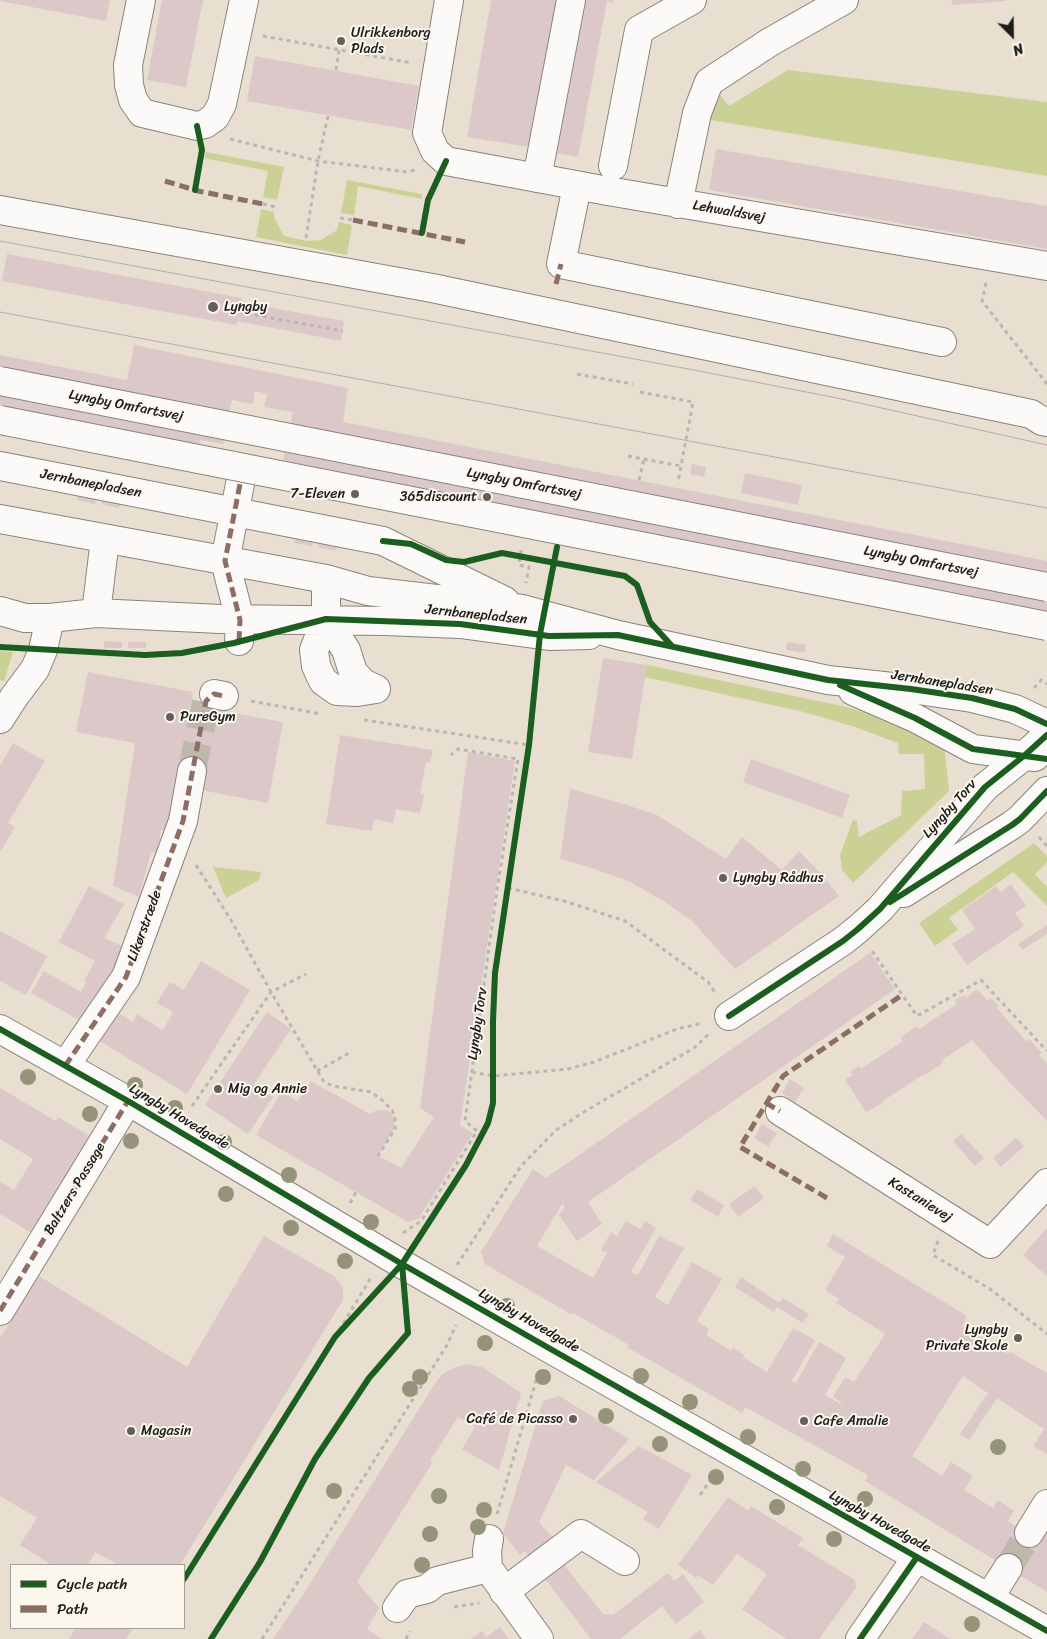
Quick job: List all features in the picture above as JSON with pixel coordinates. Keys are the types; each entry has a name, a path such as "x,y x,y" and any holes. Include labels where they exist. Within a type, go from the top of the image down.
{"main road":[{"path":"141,0 128,65 129,85 133,100 142,113 197,126 205,124 215,117 222,104 244,0"},
{"path":"438,68 449,0"},
{"path":"537,178 571,0"},
{"path":"614,166 639,30 692,0"},
{"path":"678,204 697,113 710,82 770,42 844,0"},
{"name":"Lehwaldsvej","path":"438,68 427,133 435,151 446,161 678,204 1047,266"},
{"path":"577,186 561,264 942,342"},
{"path":"0,210 432,288 1031,414 1047,422"},
{"name":"Lyngby Omfartsvej","path":"0,381 1047,587"},
{"path":"0,420 1047,626"},
{"name":"Jernbanepladsen","path":"0,466 384,541 522,609"},
{"path":"239,630 225,561 240,484"},
{"name":"Jernbanepladsen","path":"0,519 326,579 368,591 522,609 618,635 828,680 972,698 1015,709 1047,724"},
{"path":"96,614 104,539"},
{"path":"326,579 326,619"},
{"name":"Jernbanepladsen","path":"0,611 24,618 96,614 239,630 326,619 460,624 549,636 618,635"},
{"path":"0,719 35,669 43,650 50,618"},
{"name":"Jernbanepladsen","path":"828,680 915,718 973,749 1036,757"},
{"name":"Lyngby Torv","path":"729,1016 843,941 858,929 880,909 985,787 1036,757 1047,735"},
{"name":"Likørstræde","path":"66,1066 126,977 186,810 192,771"},
{"name":"Lyngby Torv","path":"880,909 1012,825 1047,791"},
{"name":"Lyngby Hovedgade","path":"0,1029 128,1101 547,1347 1047,1631"},
{"name":"Baltzers Passage","path":"0,1311 128,1101"},
{"name":"Kastanievej","path":"780,1111 990,1244 1047,1183"},
{"path":"1029,1533 1047,1504"},
{"path":"504,1592 581,1534 625,1561"},
{"path":"489,1539 487,1550 488,1568 539,1639"},
{"path":"860,1639 917,1557"},
{"path":"404,1619 407,1594 428,1589 436,1580 488,1568"},
{"path":"989,1598 1008,1568"}],"path":[{"path":"238,31 438,68"},
{"path":"336,70 339,50"},
{"path":"305,241 318,161 328,116"},
{"path":"234,140 318,161 407,172"},
{"path":"262,204 276,208"},
{"path":"340,218 353,220"},
{"path":"991,257 982,301 1047,384"},
{"path":"239,312 343,331"},
{"path":"577,374 633,384"},
{"path":"640,392 693,402 678,482"},
{"path":"628,456 681,466"},
{"path":"642,466 644,459"},
{"path":"511,555 528,558"},
{"path":"1034,688 1041,680 1046,684"},
{"path":"528,755 530,736"},
{"path":"171,853 194,861 231,920 324,1082 333,1086 371,1092 382,1099 392,1110 396,1119 395,1129 378,1156"},
{"path":"506,898 509,879"},
{"path":"508,888 564,901 626,921 708,982 729,1016"},
{"path":"858,929 917,1016 981,980 1047,1051"},
{"path":"176,1130 271,992 306,974"},
{"path":"472,1072 493,1079 576,1066 594,1062 678,1029 729,1016"},
{"path":"464,1270 456,1265 521,1166 556,1130 694,1048 729,1016"},
{"path":"317,1071 349,1053"},
{"path":"493,1067 493,1079"},
{"path":"475,1148 484,1131"},
{"path":"429,1223 434,1214"},
{"path":"336,1337 365,1290 384,1253"},
{"path":"933,1255 990,1289 1047,1334"},
{"path":"262,1639 447,1345 467,1300"},
{"path":"330,1345 362,1308"},
{"path":"489,1539 547,1347"},
{"path":"449,1608 478,1603 482,1609"},
{"path":"404,1619 406,1639"}],"green space":[{"path":"788,70 1047,102 1047,176 710,120 719,94 729,106"},
{"path":"206,152 284,167 277,200 263,197 268,171 204,158"},
{"path":"347,180 422,194 422,199 358,186 354,215 341,213"},
{"path":"261,209 274,212 274,217 284,236 307,241 321,240 337,230 339,222 352,225 347,255 256,237"},
{"path":"0,651 13,652 4,681 0,680"},
{"path":"647,665 851,708 883,718 944,743 949,791 853,883 842,870 840,855 853,820 857,821 859,837 901,815 902,791 925,789 924,754 899,754 898,743 855,727 804,712 645,677"},
{"path":"1034,843 1047,856 1047,862 1035,874 1047,887 1047,906 1013,872 949,918 958,930 935,946 919,923"},
{"path":"213,867 261,872 259,880 226,898"}],"building":[{"path":"0,0 110,0 106,21"},
{"path":"162,0 203,0 186,87 147,80"},
{"path":"491,0 557,0 529,147 467,137"},
{"path":"580,0 614,0 613,3 607,1 578,157 552,152"},
{"path":"951,0 1006,0 1007,1 953,5"},
{"path":"255,56 419,86 411,130 247,101"},
{"path":"716,149 1047,206 1047,249 709,190"},
{"path":"7,254 242,298 241,302 344,321 341,341 237,321 236,325 2,281"},
{"path":"134,345 348,388 343,422 1047,561 1047,635 278,484 293,412 264,407 267,394 255,391 253,404 232,400 223,444 200,440 194,467 0,429 0,355 127,380"},
{"path":"692,464 706,467 704,477 690,474"},
{"path":"745,473 802,485 798,505 741,493"},
{"path":"78,494 96,498 95,504 77,500"},
{"path":"103,499 121,502 119,508 101,504"},
{"path":"296,536 314,540 312,546 294,543"},
{"path":"319,541 337,545 336,551 318,547"},
{"path":"104,641 122,642 122,648 104,648"},
{"path":"128,642 146,642 146,648 128,648"},
{"path":"787,642 806,645 805,653 786,650"},
{"path":"603,658 647,665 632,759 588,752"},
{"path":"88,672 193,692 189,710 199,712 200,707 283,722 268,803 185,787 177,833 161,830 157,852 151,852 139,897 113,886 135,743 76,732"},
{"path":"340,735 433,750 430,763 426,762 420,794 424,795 420,813 396,809 393,823 374,819 372,831 326,824"},
{"path":"13,743 45,761 8,823 15,827 0,852 0,766"},
{"path":"468,752 515,761 460,1125 473,1133 419,1218 408,1222 256,1135 281,1092 298,1101 311,1081 370,1114 377,1110 387,1110 394,1117 394,1129 378,1156 401,1168 434,1117 420,1108"},
{"path":"751,759 850,795 842,818 743,782"},
{"name":"Lyngby Rådhus","path":"570,789 657,815 726,859 742,837 782,870 799,851 839,896 735,969 691,920 662,900 630,882 560,859"},
{"path":"1011,884 1026,906 1015,913 1024,926 967,965 952,944 975,929 962,910 996,886 1001,892"},
{"path":"89,886 124,904 104,938 125,947 127,954 86,1024 31,993 44,971 81,992 86,982 84,981 95,961 59,942"},
{"path":"1047,925 1047,934 1022,950 1018,944"},
{"path":"0,931 47,956 26,995 0,981"},
{"path":"870,953 895,989 588,1202 602,1224 577,1241 559,1215 565,1207 562,1204 537,1246 593,1278 607,1253 601,1250 611,1232 617,1236 626,1221 640,1229 645,1221 656,1228 631,1272 638,1275 659,1236 684,1248 655,1297 668,1305 692,1262 722,1279 697,1321 709,1329 706,1335 731,1351 733,1348 744,1355 743,1357 767,1372 793,1328 815,1340 792,1381 796,1383 819,1342 846,1358 825,1395 841,1404 833,1397 845,1377 854,1382 885,1334 836,1303 839,1299 825,1290 845,1257 827,1246 833,1234 967,1316 962,1326 1008,1354 1010,1352 1047,1373 1047,1454 1033,1446 1044,1429 997,1398 969,1440 960,1434 988,1393 963,1376 912,1456 942,1476 951,1462 973,1476 964,1490 993,1508 998,1500 1014,1511 1008,1521 1030,1535 1047,1508 1047,1592 865,1481 868,1475 745,1407 742,1413 627,1347 629,1345 573,1313 572,1315 485,1264 481,1252 533,1169 546,1178"},
{"path":"201,961 250,990 187,1094 96,1039 114,1010 133,1022 137,1014 163,1030 173,1012 157,1003 170,982 184,990"},
{"path":"977,989 988,1001 991,998 999,1006 997,1008 1026,1041 1029,1039 1042,1053 1039,1055 1047,1064 1047,1121 972,1040 941,1061 943,1063 866,1112 845,1080 852,1075 850,1072 859,1066 861,1069 903,1041 901,1037 917,1026 919,1029 957,1004 954,1000 964,995 966,998"},
{"path":"267,1012 291,1029 254,1084 273,1097 248,1134 205,1105"},
{"path":"790,1079 804,1088 795,1102 782,1093"},
{"path":"0,1088 56,1121 58,1117 98,1141 40,1238 0,1214 0,1181 14,1190 33,1159 0,1139"},
{"path":"762,1124 777,1133 768,1147 754,1138"},
{"path":"961,1134 984,1158 975,1166 953,1141"},
{"path":"1016,1138 1024,1146 1001,1167 993,1158"},
{"path":"755,1186 764,1198 738,1217 729,1204"},
{"path":"697,1189 724,1205 718,1217 690,1200"},
{"path":"1047,1228 1047,1276 1023,1255"},
{"name":"Magasin","path":"264,1236 334,1276 343,1287 343,1300 181,1564 114,1564 95,1552 89,1564 50,1564 20,1545 37,1518 0,1496 0,1338 39,1276 187,1367"},
{"path":"741,1277 779,1303 783,1298 809,1314 803,1323 777,1307 774,1312 735,1287"},
{"path":"466,1364 482,1367 521,1393 499,1470 462,1449 475,1427 458,1417 430,1461 432,1462 430,1467 357,1582 379,1608 367,1629 382,1639 273,1639 306,1590 434,1385 442,1374"},
{"path":"559,1396 629,1439 594,1480 566,1465 539,1522 555,1540 532,1560 525,1551 520,1555 503,1533 543,1401"},
{"path":"639,1446 692,1475 659,1529 643,1519 648,1512 596,1482"},
{"path":"728,1497 749,1511 751,1506 803,1538 798,1545 855,1580 856,1588 819,1639 786,1639 742,1609 767,1574 737,1554 713,1585 697,1575 696,1578 678,1565"},
{"path":"558,1557 603,1614 613,1615 668,1573 674,1581 683,1574 704,1602 676,1624 662,1606 620,1639 591,1639 540,1572"},
{"path":"924,1622 950,1639 912,1639"},
{"path":"500,1627 509,1639 471,1639 482,1631 486,1637"},
{"path":"75,1629 132,1629 126,1639 69,1639"},
{"path":"700,1630 706,1639 688,1639"}],"tunnel":[{"path":"192,771 206,701 214,694"},
{"path":"1008,1568 1029,1533"}],"tram line":[{"path":"0,241 699,371 837,398 1047,445"},
{"path":"0,312 1047,508"}],"marked path":[{"path":"165,181 198,191 263,204"},
{"path":"353,220 465,242"},
{"path":"556,284 561,264"},
{"path":"239,641 240,620 225,561 240,484"},
{"path":"65,1066 126,977 183,821 206,701 214,694 224,696"},
{"path":"827,1198 740,1147 783,1076 902,995"},
{"path":"0,1311 128,1101"},
{"path":"766,1103 780,1111"}],"cycle path":[{"path":"195,190 202,150 197,126"},
{"path":"422,233 428,200 446,161"},
{"path":"383,541 411,544 446,560 464,562 502,553 625,576 637,585 650,622 672,646"},
{"path":"185,1577 335,1337 402,1264 466,1165 488,1123 493,1103 495,973 529,745 540,634 557,547"},
{"path":"0,647 145,655 182,653 234,643 326,619 460,624 549,636 618,635 828,680 972,698 1015,709 1047,724"},
{"path":"840,685 915,718 973,749 1047,759"},
{"path":"729,1016 843,941 858,929 880,909 985,787 1047,735"},
{"path":"890,902 1012,825 1047,791"},
{"path":"0,1029 128,1101 402,1264 1047,1631"},
{"path":"211,1639 260,1562 315,1459 369,1378 408,1333 402,1264"},
{"path":"860,1639 917,1557"}],"place":[{"name":"Ulrikkenborg Plads","path":"341,41"},
{"name":"Lyngby","path":"213,307"},
{"name":"7-Eleven","path":"355,494"},
{"name":"365discount","path":"487,497"},
{"name":"PureGym","path":"170,717"},
{"name":"Lyngby Rådhus","path":"723,878"},
{"name":"Mig og Annie","path":"218,1089"},
{"name":"Lyngby Private Skole","path":"1018,1338"},
{"name":"Café de Picasso","path":"573,1419"},
{"name":"Cafe Amalie","path":"804,1421"},
{"name":"Magasin","path":"131,1431"}]}
